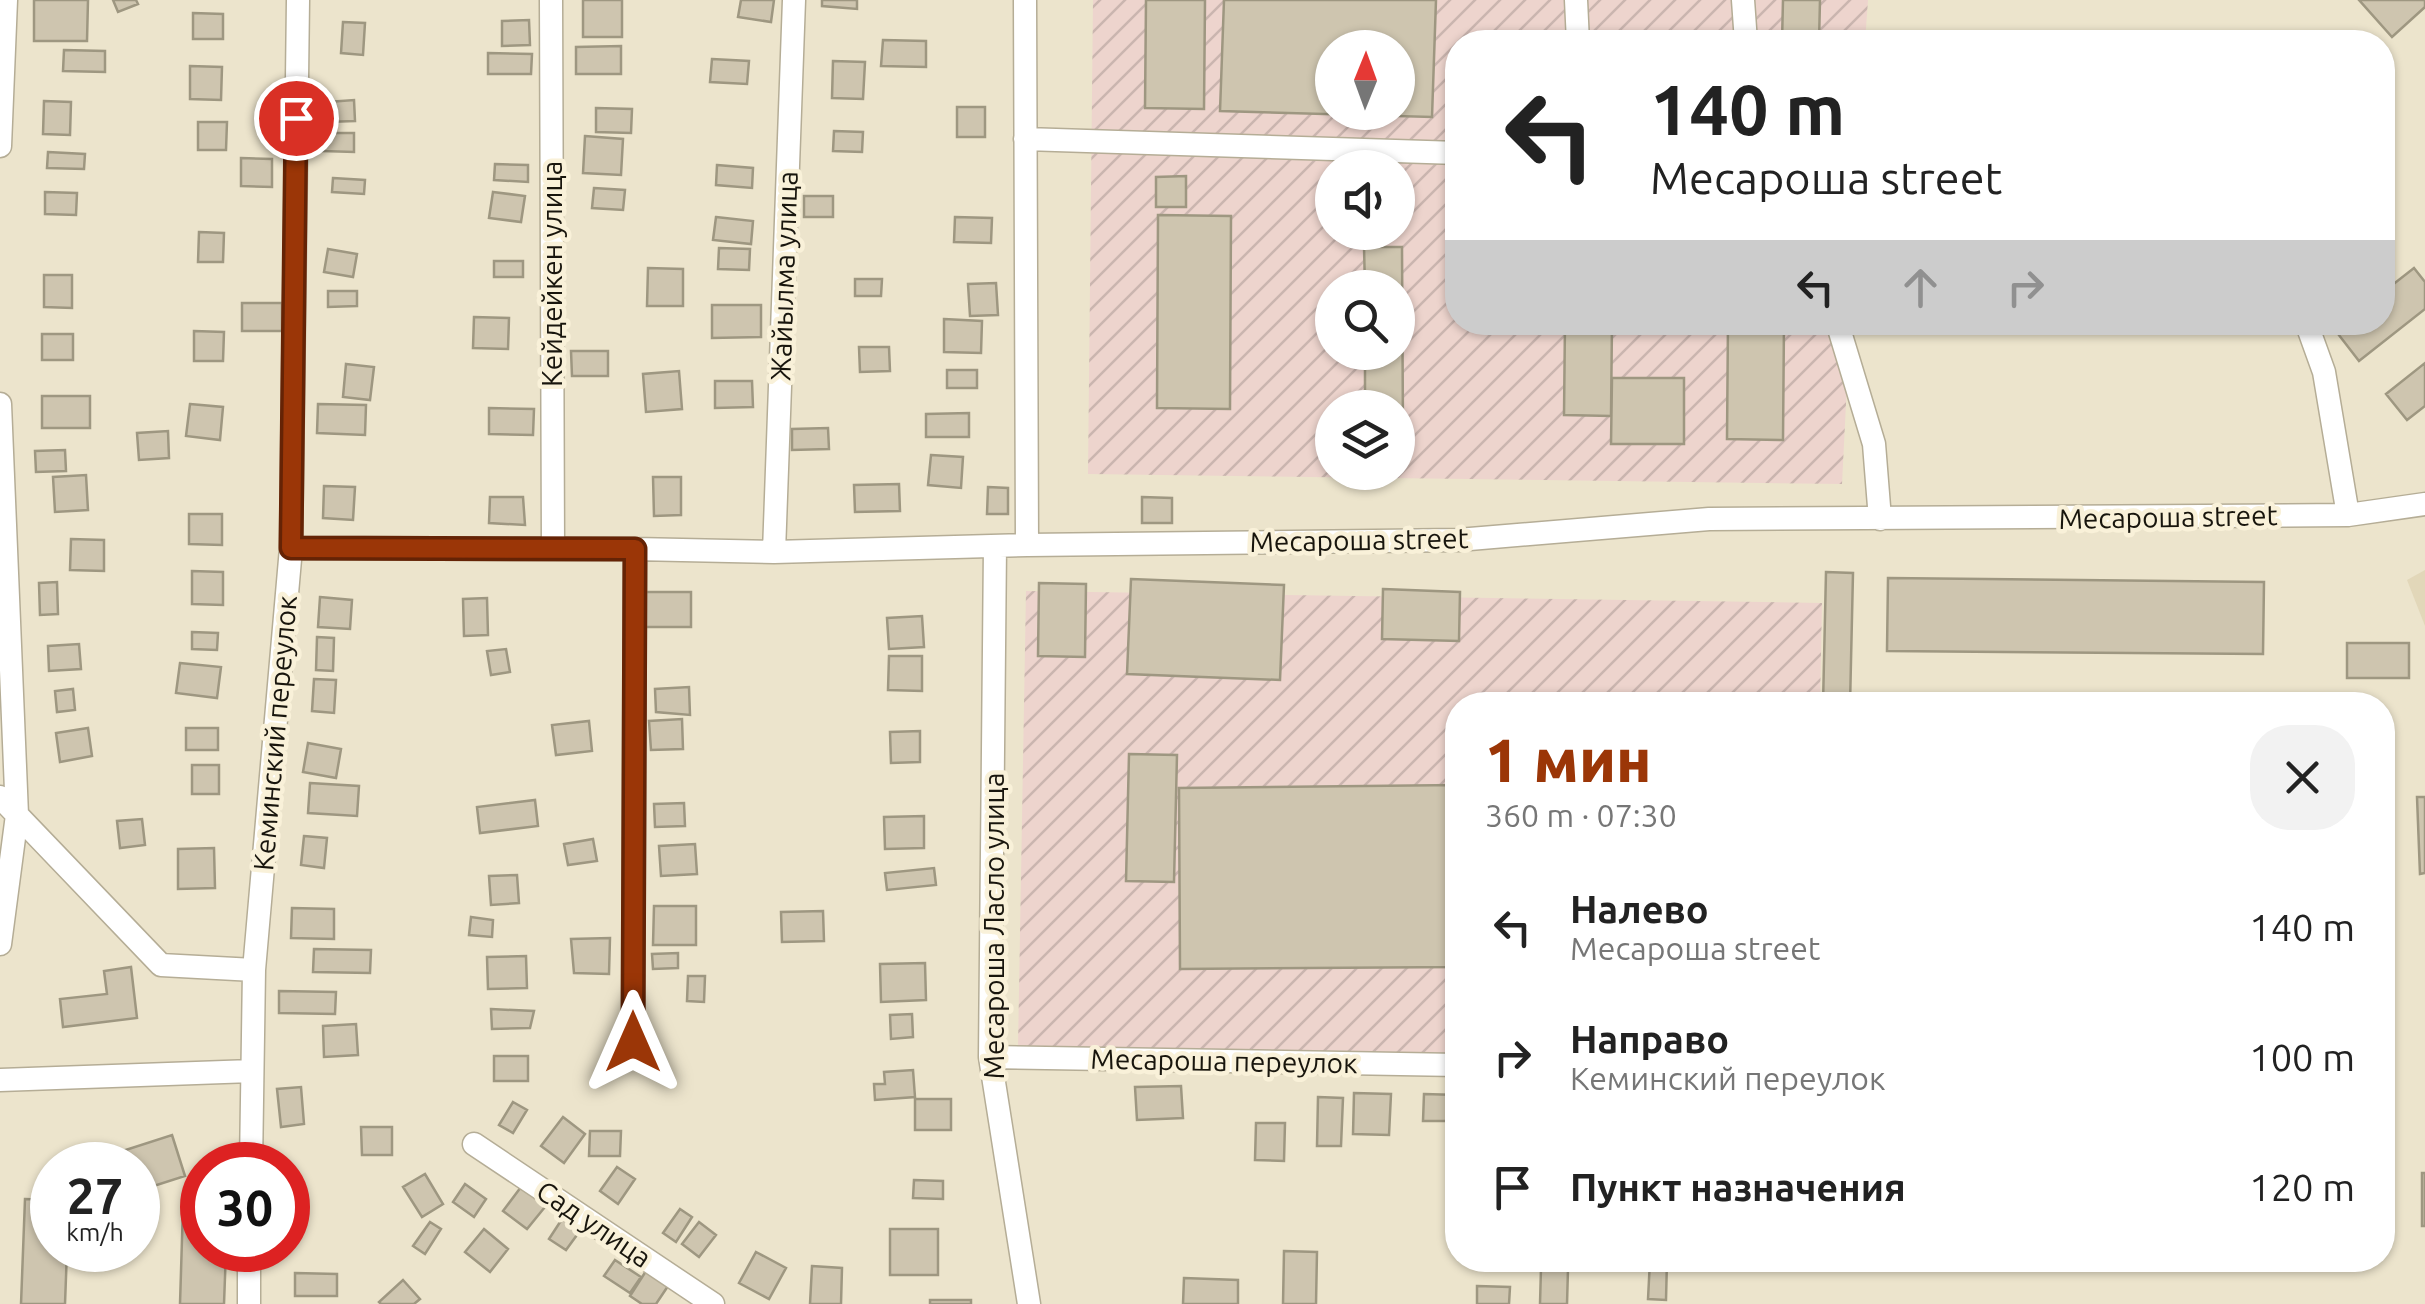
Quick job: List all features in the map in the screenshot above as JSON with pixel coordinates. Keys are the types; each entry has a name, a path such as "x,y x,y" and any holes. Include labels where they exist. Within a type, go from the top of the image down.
{"street":[{"path":"0,146 6,0"},
{"name":"Кеминский переулок","path":"251,1142 254,970 291,548 298,0"},
{"name":"Кейдейкен улица","path":"551,0 553,548"},
{"name":"Жайылма улица","path":"774,552 794,0"},
{"path":"1025,0 1028,545"},
{"path":"1576,0 1577,30"},
{"path":"1744,0 1745,30"},
{"path":"1025,140 1445,153"},
{"path":"1841,335 1874,444 1880,518"},
{"path":"2311,335 2324,372 2348,515"},
{"path":"0,404 17,815 0,944"},
{"name":"Месароша street","path":"291,548 774,552 1458,540 1709,519 2348,515 2425,504"},
{"name":"Месароша Ласло улица","path":"995,546 990,1057 1028,1304"},
{"path":"633,1042 635,549"},
{"path":"0,797 162,965 254,970"},
{"name":"Месароша переулок","path":"990,1057 1445,1065"},
{"path":"0,1080 252,1071"},
{"name":"Сад улица","path":"474,1144 712,1304"},
{"path":"248,1304 249,1272"}],"shaded area":[{"path":"1093,0 1868,0 1866,30 1445,30 1445,335 1849,335 1842,484 1415,478 1415,390 1315,390 1315,477 1088,474"},
{"path":"2425,570 2425,626 2407,580"},
{"path":"1026,591 1822,603 1820,692 1445,692 1445,1054 1018,1048"}],"building":[{"path":"34,0 88,0 87,41 34,41"},
{"path":"113,0 136,0 138,4 118,12"},
{"path":"583,0 622,0 622,37 583,37"},
{"path":"741,0 774,0 771,22 738,17"},
{"path":"822,0 857,0 857,9 822,6"},
{"path":"1146,0 1205,0 1204,109 1145,108"},
{"path":"1224,0 1436,0 1432,117 1415,117 1415,30 1315,30 1315,114 1220,111"},
{"path":"1783,0 1820,0 1819,30 1782,30"},
{"path":"2359,0 2425,0 2425,7 2395,34 2395,30 2386,30"},
{"path":"193,13 223,14 223,39 193,39"},
{"path":"529,20 530,45 502,46 502,21"},
{"path":"343,22 365,23 363,55 341,53"},
{"path":"883,40 926,41 926,67 881,66"},
{"path":"621,46 621,74 576,74 576,47"},
{"path":"64,50 105,51 105,72 63,71"},
{"path":"488,53 532,54 531,74 488,74"},
{"path":"712,59 749,61 747,84 710,82"},
{"path":"833,61 865,62 863,99 832,98"},
{"path":"190,66 222,67 221,100 190,99"},
{"path":"354,100 355,121 326,122 328,102"},
{"path":"44,101 71,102 70,135 43,134"},
{"path":"957,107 985,107 985,137 957,137"},
{"path":"596,108 632,109 631,133 596,132"},
{"path":"198,122 227,122 226,150 198,150"},
{"path":"834,131 863,132 862,152 833,151"},
{"path":"323,133 354,133 354,152 323,151"},
{"path":"585,136 623,139 621,175 583,173"},
{"path":"48,152 85,154 84,169 47,168"},
{"path":"241,158 272,159 272,187 241,186"},
{"path":"495,164 528,165 528,182 494,180"},
{"path":"717,165 753,168 752,188 716,185"},
{"path":"1186,176 1186,207 1156,207 1156,177"},
{"path":"333,178 365,180 364,194 332,192"},
{"path":"594,188 625,190 623,210 592,208"},
{"path":"45,192 77,193 76,215 45,214"},
{"path":"493,192 525,196 521,222 489,218"},
{"path":"804,196 833,196 833,217 804,217"},
{"path":"1158,215 1231,216 1230,409 1157,408"},
{"path":"716,217 753,221 751,244 713,240"},
{"path":"955,217 992,218 991,243 954,242"},
{"path":"199,232 224,233 223,262 198,262"},
{"path":"719,248 750,249 749,270 718,269"},
{"path":"328,249 357,254 353,277 324,272"},
{"path":"1364,250 1402,250 1402,270 1365,270"},
{"path":"494,261 523,261 523,277 494,277"},
{"path":"648,268 683,269 683,306 647,306"},
{"path":"2414,268 2425,282 2425,309 2395,333 2395,283"},
{"path":"44,275 72,275 72,308 44,307"},
{"path":"855,279 882,279 881,296 855,296"},
{"path":"996,283 998,315 970,316 968,284"},
{"path":"328,291 357,291 357,306 328,307"},
{"path":"242,303 282,303 282,331 242,331"},
{"path":"712,305 761,305 761,337 712,338"},
{"path":"474,317 509,318 508,349 473,348"},
{"path":"944,319 982,321 981,353 944,352"},
{"path":"194,331 224,332 223,361 194,361"},
{"path":"42,334 73,334 73,360 42,360"},
{"path":"1565,335 1612,335 1611,416 1564,415"},
{"path":"1728,335 1784,335 1783,440 1727,439"},
{"path":"2339,335 2392,335 2359,361"},
{"path":"859,347 889,347 890,371 860,372"},
{"path":"571,351 608,351 608,376 572,376"},
{"path":"2425,363 2425,406 2407,420 2386,394"},
{"path":"346,364 374,367 370,400 343,397"},
{"path":"947,370 977,370 977,388 947,388"},
{"path":"1365,370 1403,370 1403,390 1365,390"},
{"path":"679,371 682,409 646,412 643,374"},
{"path":"1612,378 1684,378 1684,444 1611,444"},
{"path":"715,381 752,381 753,407 715,408"},
{"path":"42,396 90,396 90,428 42,428"},
{"path":"190,404 223,407 220,440 186,436"},
{"path":"318,404 366,405 365,435 317,433"},
{"path":"489,408 534,409 533,435 489,434"},
{"path":"969,413 969,437 926,437 926,414"},
{"path":"828,428 829,449 792,450 792,429"},
{"path":"168,431 169,458 139,460 137,433"},
{"path":"65,450 66,471 36,472 35,451"},
{"path":"931,455 963,457 961,488 928,485"},
{"path":"86,475 88,510 55,512 53,477"},
{"path":"653,477 681,477 681,515 654,516"},
{"path":"899,484 900,511 855,512 854,485"},
{"path":"324,486 355,487 353,520 323,518"},
{"path":"988,487 1008,488 1008,514 987,514"},
{"path":"490,497 523,497 525,525 489,523"},
{"path":"1142,497 1172,498 1172,523 1142,523"},
{"path":"189,514 222,514 222,545 189,544"},
{"path":"71,539 104,540 104,571 70,570"},
{"path":"192,571 223,572 223,605 192,604"},
{"path":"1826,572 1853,573 1850,692 1823,692"},
{"path":"1888,578 2264,582 2263,654 1887,651"},
{"path":"1131,579 1284,585 1280,680 1127,674"},
{"path":"57,582 58,614 40,615 39,583"},
{"path":"1039,583 1086,584 1085,657 1038,656"},
{"path":"1383,589 1460,592 1459,641 1382,639"},
{"path":"641,592 691,592 691,627 641,627"},
{"path":"320,597 352,600 350,629 318,627"},
{"path":"487,598 488,635 464,636 463,599"},
{"path":"922,616 924,647 889,649 887,618"},
{"path":"192,632 218,633 217,650 192,649"},
{"path":"317,637 334,638 333,671 316,670"},
{"path":"2347,643 2409,643 2409,678 2347,678"},
{"path":"79,644 81,669 49,671 48,646"},
{"path":"506,649 510,672 491,675 487,651"},
{"path":"889,656 922,656 922,691 888,690"},
{"path":"180,663 221,667 217,698 176,693"},
{"path":"314,679 336,680 334,713 312,711"},
{"path":"689,687 690,715 656,712 655,689"},
{"path":"73,689 75,710 57,712 55,691"},
{"path":"682,719 683,749 651,750 649,721"},
{"path":"589,721 592,751 556,755 552,725"},
{"path":"88,728 92,756 60,762 56,733"},
{"path":"186,728 218,728 218,750 186,750"},
{"path":"920,731 920,762 891,763 890,732"},
{"path":"308,743 341,749 336,778 303,772"},
{"path":"1129,754 1177,755 1174,882 1126,881"},
{"path":"192,765 219,765 219,794 192,794"},
{"path":"310,783 359,786 357,816 308,813"},
{"path":"1445,785 1445,967 1180,969 1179,788"},
{"path":"2417,797 2425,797 2425,873 2420,874"},
{"path":"535,800 538,826 480,833 477,807"},
{"path":"684,803 685,826 655,827 654,804"},
{"path":"924,816 924,848 885,849 884,817"},
{"path":"142,819 145,845 120,848 117,821"},
{"path":"304,836 327,838 324,868 301,865"},
{"path":"593,839 597,861 568,865 564,844"},
{"path":"695,844 697,874 661,876 659,846"},
{"path":"214,848 215,888 178,889 178,849"},
{"path":"934,868 936,885 887,890 885,873"},
{"path":"517,875 519,903 491,905 489,876"},
{"path":"654,906 696,906 696,945 653,945"},
{"path":"292,908 334,909 334,939 291,938"},
{"path":"823,911 824,941 782,942 781,912"},
{"path":"471,917 493,920 492,937 469,935"},
{"path":"610,938 609,974 574,973 571,939"},
{"path":"314,949 371,950 370,973 313,972"},
{"path":"678,953 678,968 653,969 652,954"},
{"path":"526,956 527,988 488,989 487,957"},
{"path":"925,963 926,1000 881,1002 880,964"},
{"path":"131,967 137,1018 63,1027 60,999 107,994 104,971"},
{"path":"688,976 705,976 704,1002 687,1001"},
{"path":"279,991 336,992 335,1014 279,1013"},
{"path":"491,1009 534,1011 530,1028 492,1029"},
{"path":"912,1014 913,1037 891,1039 890,1015"},
{"path":"356,1024 358,1055 324,1057 323,1026"},
{"path":"494,1056 528,1056 528,1081 494,1081"},
{"path":"913,1070 915,1097 875,1100 874,1084 885,1084 884,1072"},
{"path":"1181,1086 1183,1118 1137,1120 1135,1087"},
{"path":"301,1087 304,1124 281,1127 277,1089"},
{"path":"1354,1093 1391,1094 1389,1135 1353,1134"},
{"path":"1424,1094 1445,1095 1445,1121 1423,1121"},
{"path":"1318,1097 1343,1098 1341,1146 1317,1146"},
{"path":"915,1099 951,1099 951,1130 915,1130"},
{"path":"513,1102 527,1110 513,1133 499,1125"},
{"path":"563,1117 585,1134 564,1163 541,1146"},
{"path":"1256,1123 1285,1123 1284,1161 1255,1160"},
{"path":"361,1127 392,1127 392,1155 362,1155"},
{"path":"590,1131 621,1131 620,1156 589,1156"},
{"path":"172,1135 180,1160 180,1178 160,1184 160,1142 150,1142"},
{"path":"617,1167 635,1179 618,1204 600,1191"},
{"path":"2425,1173 2425,1226 2422,1226"},
{"path":"425,1174 443,1204 422,1217 403,1187"},
{"path":"914,1180 943,1181 943,1199 913,1198"},
{"path":"524,1183 549,1202 527,1229 503,1211"},
{"path":"465,1184 486,1199 474,1217 453,1202"},
{"path":"25,1199 30,1199 30,1272 66,1272 65,1304 21,1304"},
{"path":"680,1209 692,1217 676,1242 663,1233"},
{"path":"564,1216 582,1228 566,1250 549,1239"},
{"path":"430,1222 441,1229 425,1254 413,1246"},
{"path":"699,1222 716,1235 699,1257 682,1244"},
{"path":"484,1229 508,1249 490,1272 465,1252"},
{"path":"890,1229 938,1229 938,1275 890,1275"},
{"path":"1284,1251 1317,1252 1316,1304 1283,1304"},
{"path":"756,1252 786,1268 769,1299 739,1283"},
{"path":"615,1260 641,1277 630,1293 604,1276"},
{"path":"812,1266 842,1268 841,1304 810,1304"},
{"path":"646,1271 668,1286 656,1304 642,1304 630,1296"},
{"path":"181,1272 225,1272 224,1304 180,1304"},
{"path":"1541,1272 1568,1272 1567,1304 1540,1304"},
{"path":"1649,1272 1667,1272 1666,1300 1648,1299"},
{"path":"295,1273 337,1274 337,1296 295,1296"},
{"path":"1184,1278 1238,1280 1238,1304 1183,1304"},
{"path":"403,1280 420,1299 414,1304 379,1302"},
{"path":"1477,1286 1510,1287 1509,1304 1477,1304"},
{"path":"930,1300 971,1300 971,1304 930,1304"}],"route":[{"path":"296,118 291,548 635,549 633,1042"}]}
